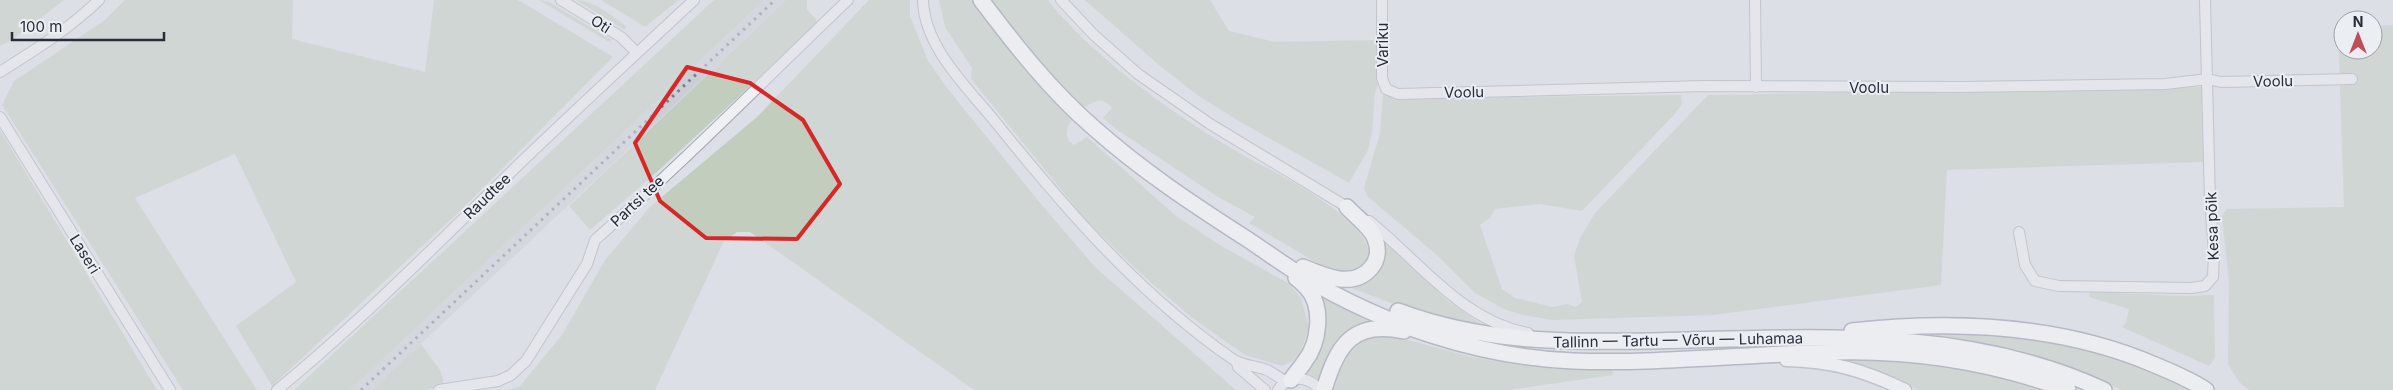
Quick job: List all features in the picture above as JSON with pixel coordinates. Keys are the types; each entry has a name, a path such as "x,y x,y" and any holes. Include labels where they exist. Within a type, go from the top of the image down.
{"highway":[{"name":"Tallinn — Tartu — Võru — Luhamaa","path":"981,0 1009,36 1092,127 1190,202 1301,275 1343,298 1452,342 1493,352 1573,361 1838,352 1901,354 1996,367 2068,390"},
{"path":"1263,249 1316,273 1341,280 1359,278 1373,265 1377,249 1370,230 1347,207"},
{"name":"Tallinn — Tartu — Võru — Luhamaa","path":"1263,249 1348,293 1406,314 1471,333 1524,340 1581,342 1850,338 1944,344 2037,364 2104,390"},
{"path":"1263,249 1309,290 1316,310 1318,326 1313,346 1306,361 1289,381"},
{"path":"1324,390 1331,365 1342,346 1354,335 1372,328 1386,327 1452,342"},
{"path":"1782,339 1889,327 1994,327 2025,330 2081,339 2119,350 2174,373 2206,390"}],"main road":[{"path":"1703,358 1805,361 1848,366 1878,377 1905,390"}],"street":[{"path":"0,65 78,13 90,0"},
{"path":"0,72 49,41 99,0"},
{"name":"Oti","path":"561,0 621,37 637,53"},
{"name":"Raudtee","path":"277,390 311,363 578,107 694,0"},
{"name":"Partsi tee","path":"439,390 498,381 511,375 526,361 587,264 595,240 718,126 752,90 782,66 848,0"},
{"path":"923,0 926,23 940,52 1055,195 1094,240 1140,284 1188,325 1237,362 1266,370 1289,381 1307,380 1320,390"},
{"path":"1061,0 1094,35 1138,74 1210,124 1347,207 1384,233 1453,295 1478,314 1505,328 1581,342"},
{"name":"Variku","path":"1382,0 1381,56 1382,78 1386,89"},
{"path":"1755,0 1756,87"},
{"name":"Kesa põik","path":"2019,232 2025,265 2035,280 2059,286 2191,288 2205,286 2213,277 2214,252 2210,202 2205,0"},
{"name":"Voolu","path":"1386,89 1398,94 1705,86 1960,87 2165,84 2208,79 2221,82 2352,79"},
{"name":"Laseri","path":"0,117 170,390"},
{"path":"1237,362 1238,367 1266,390"},
{"path":"1278,390 1289,381"}],"highlighted area":[{"path":"687,67 750,83 803,120 840,184 797,239 706,238 660,201 635,143"}],"shaded area":[{"path":"764,0 786,0 372,390 350,390"}],"green space":[{"path":"0,0 64,0 13,39 0,46"},
{"path":"125,0 293,0 292,39 425,72 434,0 518,0 613,57 460,211 272,386 236,326 296,282 235,154 135,198 257,390 183,390 2,105 14,81 105,20"},
{"path":"539,0 549,2 612,40 609,42"},
{"path":"576,0 602,9 626,26 625,30"},
{"path":"601,0 679,0 645,27"},
{"path":"714,0 764,0 350,390 294,390"},
{"path":"786,0 807,0 807,9 819,23 648,180 590,230 569,206"},
{"path":"869,0 910,0 910,16 928,61 948,89 1036,198 1095,267 1236,390 974,390 750,232 737,232 724,241 655,390 507,390 519,387 562,335 605,260 650,207 757,117"},
{"path":"939,0 1048,0 1093,48 1147,92 1212,136 1317,197 1354,226 1365,240 1369,255 1361,269 1344,272 1326,268 1249,223 1255,217 1218,197 1116,129 1103,118 1112,108 1105,102 1097,101 1081,110 1069,125 1068,139 1074,145 1087,137 1175,215 1218,244 1288,283 1301,298 1309,328 1300,353 1293,361 1282,366 1245,355 1191,317 1141,274 1086,220 971,79 972,68 945,27"},
{"path":"1085,0 1210,0 1229,31 1275,42 1377,40 1379,82 1375,92 1372,133 1368,150 1349,183 1200,97 1160,66"},
{"path":"2393,25 2393,390 2249,390 2239,382 2228,364 2229,282 2222,216 2226,209 2344,207 2339,60 2383,60 2383,26"},
{"path":"2203,87 2204,162 1947,170 1941,285 1714,315 1553,320 1506,310 1475,293 1439,257 1367,196 1364,188 1380,133 1383,94 1394,98 1681,95 1682,104 1674,115 1582,211 1540,204 1495,209 1490,218 1480,225 1502,289 1515,298 1553,307 1568,304 1576,307 1582,302 1574,256 1580,238 1595,213 1708,95"},
{"path":"0,130 157,390 0,390"},
{"path":"1383,240 1448,301 1487,328 1413,311 1351,288 1373,276 1378,264"},
{"path":"1317,292 1376,322 1353,331 1338,341 1328,356 1319,380 1305,372 1319,352 1324,334 1323,314"},
{"path":"2091,292 2184,296 2214,295 2215,358 2209,366 2122,327 2126,323 2129,309 2089,297"},
{"path":"1978,332 2076,344 2130,360 2195,390 2122,390 2067,366 2011,350 1927,334"},
{"path":"1379,335 1483,359 1548,367 1612,369 1613,375 1508,390 1332,390 1334,380 1344,359 1352,349"},
{"path":"421,344 440,370 444,384 428,390 372,390"},
{"path":"1845,359 1899,359 1943,364 1995,375 2047,390 1917,390 1900,379"}],"railway":[{"path":"361,390 775,0"}]}
